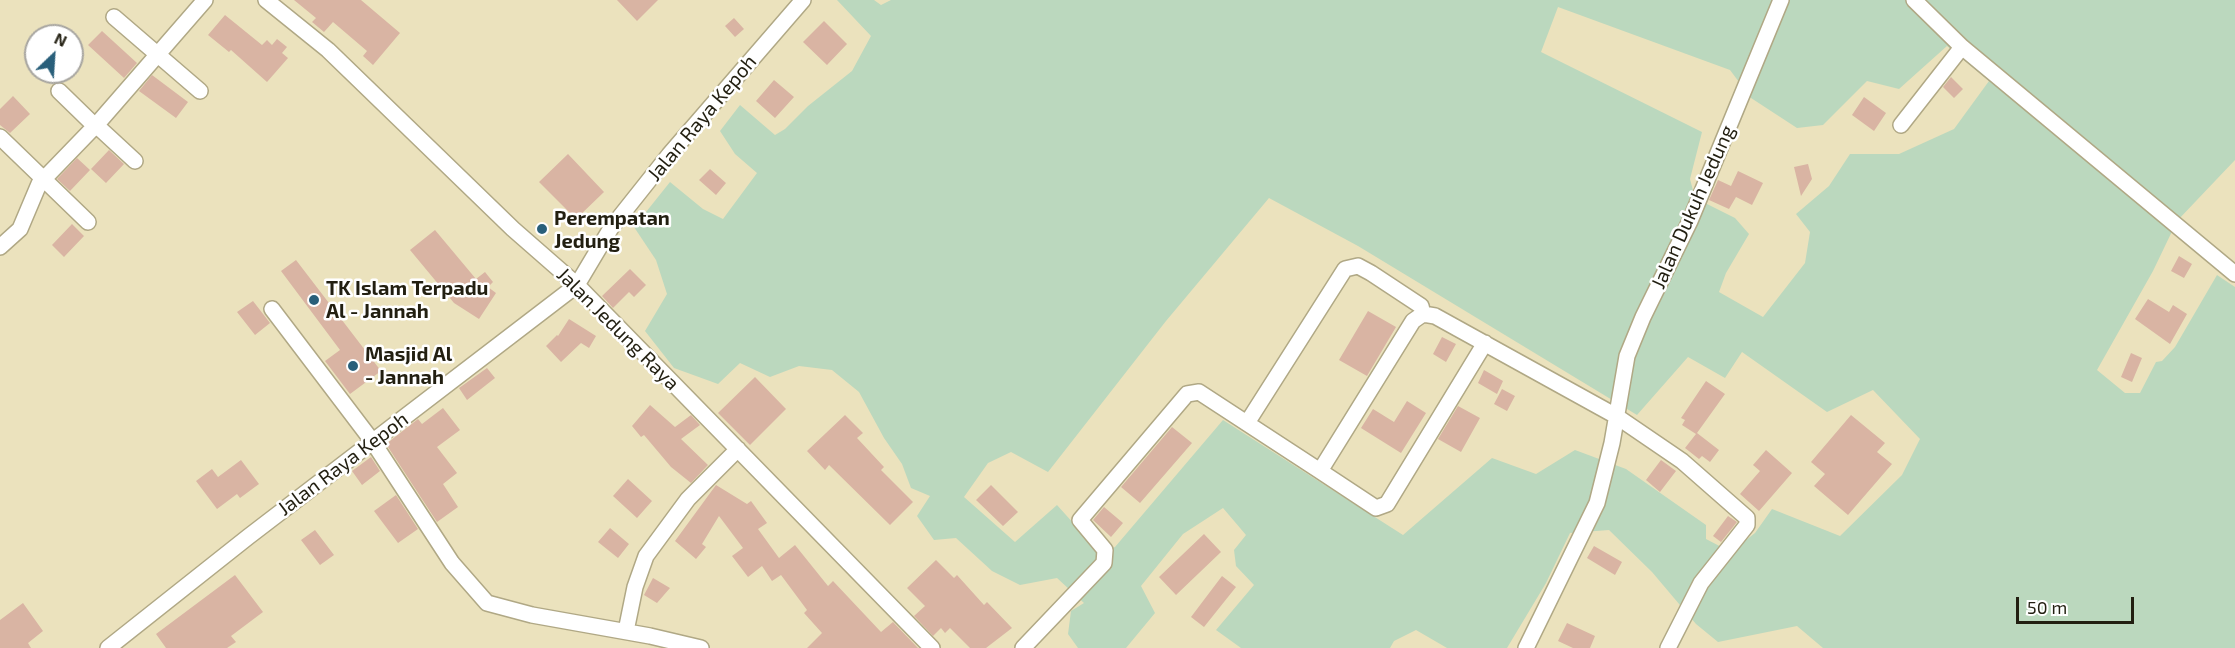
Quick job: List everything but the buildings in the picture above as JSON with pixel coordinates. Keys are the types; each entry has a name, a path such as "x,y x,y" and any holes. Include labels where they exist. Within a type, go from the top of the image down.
{"street":[{"path":"0,247 20,230 44,179 96,125 205,0"},
{"name":"Jalan Jedung Raya","path":"266,0 328,50 513,229 577,285 932,648"},
{"name":"Jalan Raya Kepoh","path":"108,648 577,285 611,228 662,164 803,0"},
{"name":"Jalan Dukuh Jedung","path":"1526,648 1597,503 1612,443 1621,380 1635,336 1690,221 1781,0"},
{"path":"1914,0 1962,47 2235,274"},
{"path":"114,17 200,91"},
{"path":"1900,125 1962,47"},
{"path":"59,91 135,161"},
{"path":"0,137 88,222"},
{"path":"1247,423 1345,269 1358,266 1371,273 1421,306 1423,314"},
{"path":"272,309 373,442 452,563 480,597 498,608 626,631 700,648"},
{"path":"1320,471 1413,321 1423,314 1435,316 1616,416 1682,461 1748,521 1701,583 1668,648"},
{"path":"1023,648 1104,563 1105,550 1080,520 1187,394 1199,392 1376,507 1387,504 1485,344"},
{"path":"626,631 634,587 646,556 688,499 738,449"}],"green space":[{"path":"837,0 874,0 881,5 891,0 2235,0 2235,160 2177,221 2153,271 2097,370 2125,393 2140,393 2156,362 2162,361 2175,347 2217,275 2235,287 2235,648 1823,648 1797,626 1718,642 1696,624 1652,572 1609,530 1570,533 1546,583 1507,648 1447,648 1416,630 1394,641 1390,648 1241,648 1216,630 1254,585 1236,566 1234,550 1246,535 1223,508 1183,534 1141,586 1155,613 1126,648 1078,648 1068,634 1071,611 1084,603 1057,578 1020,585 992,571 956,538 934,540 917,516 930,496 911,488 902,464 884,438 859,392 832,370 799,366 770,377 740,363 718,384 674,368 645,331 667,294 656,260 634,227 670,182 703,209 723,219 757,173 735,154 720,131 740,105 775,135 852,71 871,36","holes":["1558,7 1730,70 1751,98 1797,128 1823,125 1867,81 1899,89 1947,46 1989,81 1954,129 1899,154 1850,154 1829,186 1796,214 1810,232 1805,263 1763,317 1719,292 1726,273 1749,234 1735,218 1695,198 1690,179 1702,132 1541,52","1269,198 1358,246 1637,415 1688,357 1725,378 1742,352 1827,412 1873,390 1920,439 1902,475 1840,536 1772,509 1755,533 1731,552 1706,539 1706,525 1626,469 1575,450 1536,474 1492,458 1403,535 1223,420 1115,547 1101,554 1057,505 1015,542 964,497 988,463 1011,452 1048,472 1166,321"]}],"place":[{"name":"Perempatan Jedung","path":"542,229"},
{"name":"TK Islam Terpadu Al - Jannah","path":"314,300"},
{"name":"Masjid Al - Jannah","path":"353,366"}]}
